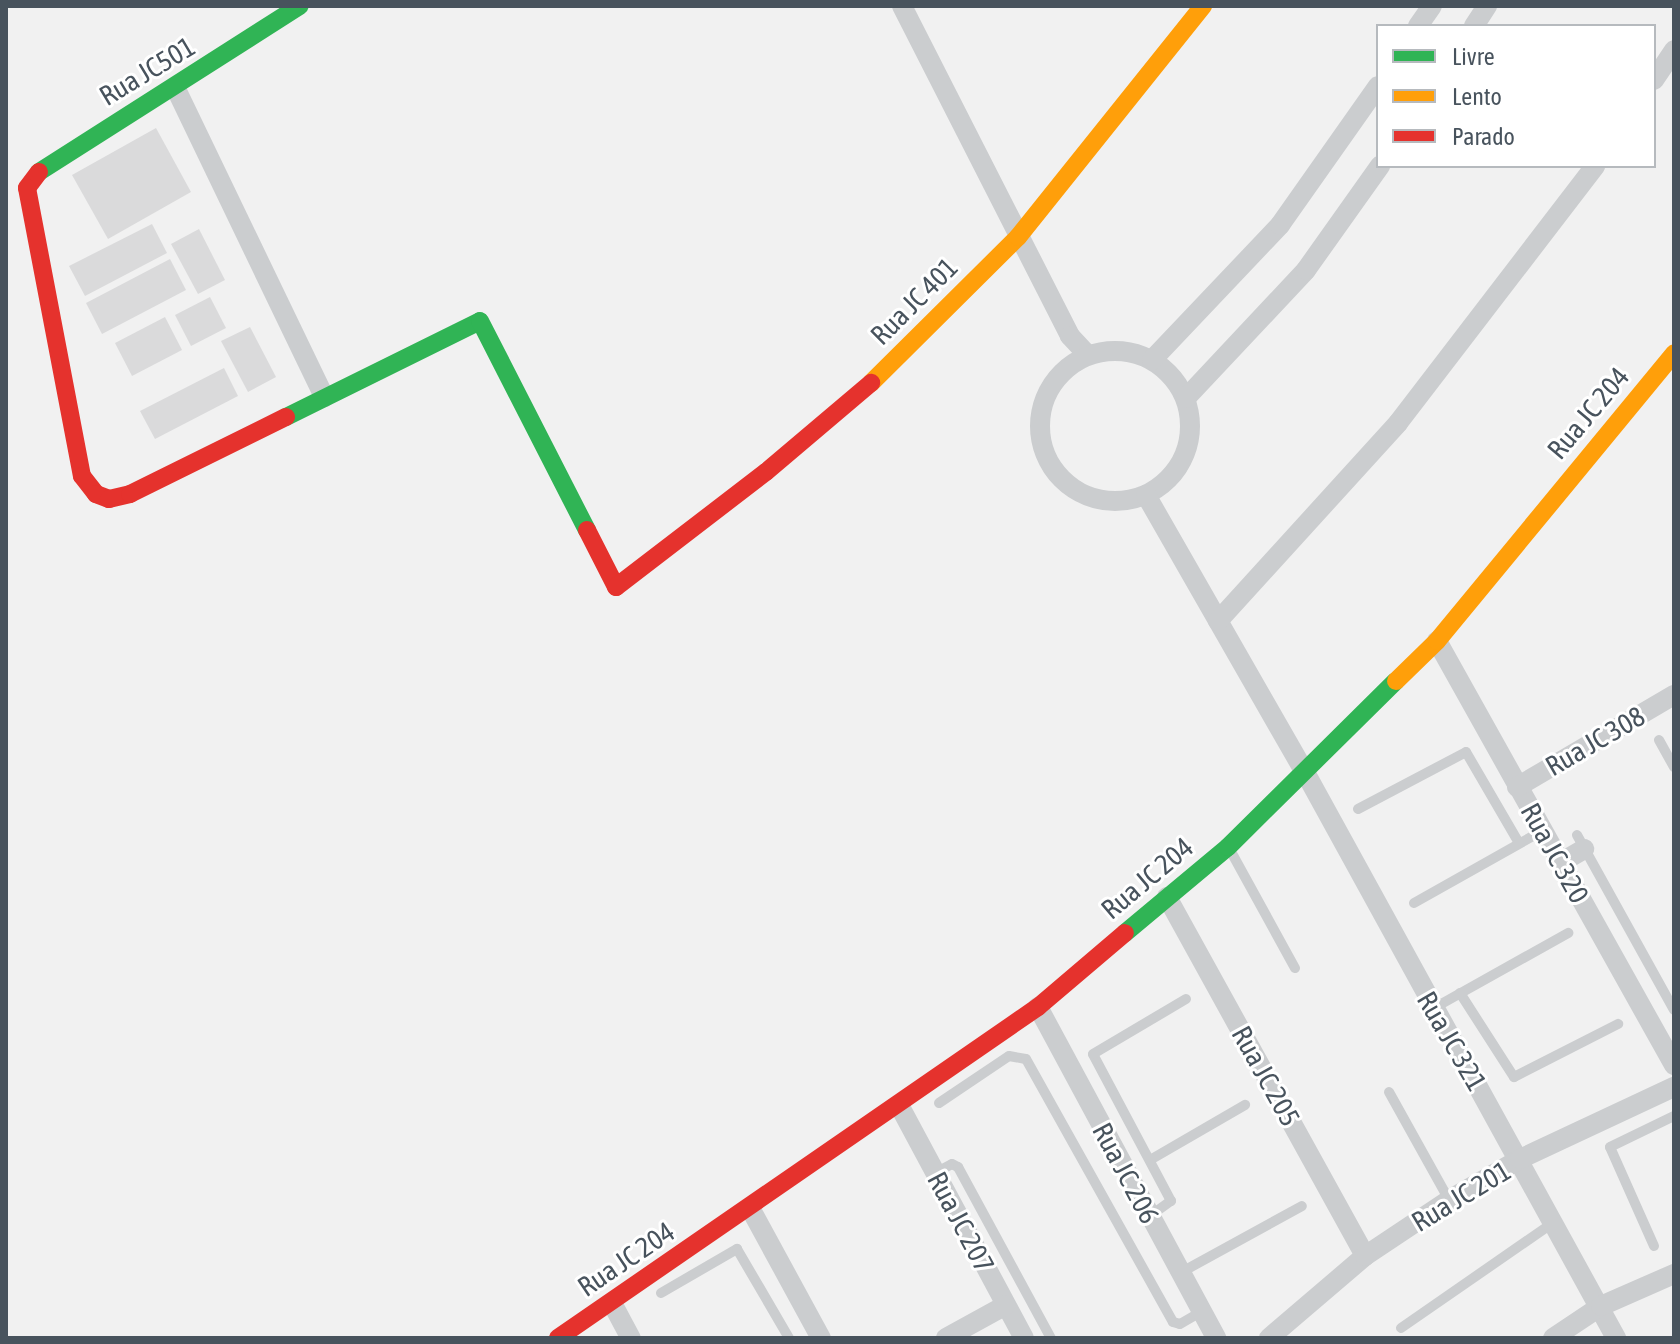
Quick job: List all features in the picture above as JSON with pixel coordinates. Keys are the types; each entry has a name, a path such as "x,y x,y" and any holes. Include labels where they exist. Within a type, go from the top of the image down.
{"street":[{"name":"Rua JC501","path":"300,6 176,89 78,144 36,174 27,188 82,476 96,494 109,499 130,494 324,397"},
{"path":"902,6 1070,336 1088,355"},
{"name":"Rua JC 401","path":"324,397 480,321 616,587 766,472 893,364 1018,237 1203,6"},
{"path":"1419,24 1432,6"},
{"path":"1475,24 1487,6"},
{"path":"1656,77 1674,50"},
{"path":"176,89 324,397"},
{"path":"1152,360 1280,225 1376,89"},
{"path":"1186,398 1306,270 1379,168"},
{"path":"1218,621 1398,423 1593,168"},
{"path":"1121,350 1152,360 1173,376 1186,398 1191,427 1185,456 1168,481 1146,495 1114,502 1085,496 1049,465 1039,433 1043,401 1060,373 1088,355 1121,350"},
{"name":"Rua JC 204","path":"558,1338 1038,1007 1228,847 1306,774 1437,641 1673,357"},
{"name":"Rua JC 321","path":"1146,495 1306,774 1432,1009 1520,1159 1616,1338"},
{"name":"Rua JC 320","path":"1437,641 1674,1065"},
{"name":"Rua JC 308","path":"1517,787 1672,702"},
{"path":"1560,863 1580,842"},
{"name":"Rua JC 205","path":"1167,897 1365,1256"},
{"name":"Rua JC 206","path":"1038,1007 1216,1338"},
{"name":"Rua JC 201","path":"1269,1338 1365,1256 1449,1200 1520,1159 1674,1087"},
{"name":"Rua JC 207","path":"899,1105 1024,1338"},
{"path":"750,1208 821,1338"},
{"path":"1553,1338 1601,1306 1674,1274"},
{"path":"612,1303 631,1338"},
{"path":"946,1338 1006,1305"}],"lane":[{"path":"1659,740 1674,767"},
{"path":"1358,809 1466,752 1519,843"},
{"path":"1414,903 1542,831"},
{"path":"1580,842 1674,1010"},
{"path":"1228,847 1295,968"},
{"path":"1432,1009 1568,933"},
{"path":"1460,993 1514,1077 1618,1024"},
{"path":"1150,1216 1171,1204 1093,1054 1186,999"},
{"path":"939,1103 1009,1056 1026,1059 1173,1322 1180,1324 1201,1312"},
{"path":"1389,1092 1449,1200"},
{"path":"1150,1160 1245,1105"},
{"path":"1654,1246 1610,1147 1674,1116"},
{"path":"935,1173 952,1164 958,1167 1051,1338"},
{"path":"1180,1273 1302,1206"},
{"path":"1401,1328 1554,1222"},
{"path":"661,1293 737,1249 789,1338"}],"building":[{"path":"156,128 191,192 108,239 72,175"},
{"path":"152,224 167,253 85,296 69,266"},
{"path":"199,229 225,280 198,294 171,244"},
{"path":"170,259 186,290 102,334 86,303"},
{"path":"210,297 226,328 191,346 175,315"},
{"path":"165,317 182,350 132,376 115,343"},
{"path":"250,327 276,377 248,392 221,341"},
{"path":"224,368 238,396 155,439 140,411"}],"traffic: fast":[{"path":"39,172 300,6"},
{"path":"286,417 480,321 587,530"},
{"path":"1125,933 1228,847 1396,681"}],"traffic: slow":[{"path":"871,383 1018,237 1203,6"},
{"path":"1396,681 1437,641 1674,353"}],"traffic: jam":[{"path":"39,172 27,188 82,476 96,494 109,499 130,494 286,417"},
{"path":"587,530 616,587 766,472 871,383"},
{"path":"558,1338 1038,1007 1125,933"}]}
